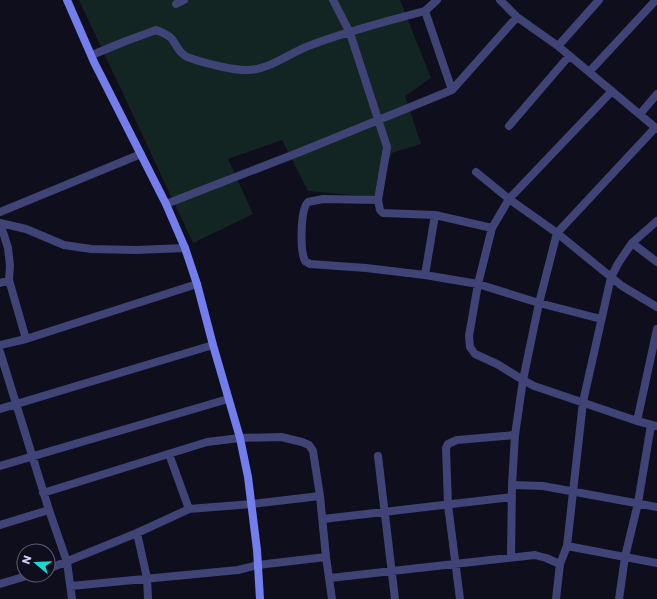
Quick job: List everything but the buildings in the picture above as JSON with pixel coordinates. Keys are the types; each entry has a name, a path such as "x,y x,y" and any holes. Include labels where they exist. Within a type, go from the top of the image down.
{"street":[{"path":"67,0 92,55 166,204 185,248 197,284 240,438 252,504 260,599"},
{"path":"333,0 350,33 387,147 378,200 380,210 383,213 435,215 492,228"},
{"path":"92,55 156,30 171,38 177,49 188,58 229,68 250,70 272,64 310,45 380,23 425,11 437,0"},
{"path":"501,0 517,17 558,46 656,129 557,233 539,302 523,380 515,435 512,485 512,558"},
{"path":"558,46 599,0"},
{"path":"589,72 656,0"},
{"path":"425,11 452,90"},
{"path":"166,204 300,152 452,90 517,17"},
{"path":"509,126 569,56"},
{"path":"612,91 509,199 492,228 478,284 469,336 470,347 475,354 497,364 534,386 637,421 654,425 625,557 619,599"},
{"path":"640,114 657,94"},
{"path":"0,212 141,154"},
{"path":"476,172 509,199 557,233 622,286 657,307"},
{"path":"378,200 323,199 308,202 304,207 301,240 302,255 305,261 310,264 366,268 425,275 478,284 601,319"},
{"path":"425,275 435,215"},
{"path":"556,599 560,564 567,546 583,402 611,277 632,243 657,221"},
{"path":"0,224 26,230 64,245 91,249 136,250 185,248"},
{"path":"0,224 8,248 10,266 9,280 26,339"},
{"path":"632,243 657,262"},
{"path":"0,283 9,280"},
{"path":"0,345 26,339 197,284"},
{"path":"637,421 657,329"},
{"path":"0,409 213,345"},
{"path":"0,352 43,493 66,562 72,599"},
{"path":"0,466 228,399"},
{"path":"460,599 448,505 445,453 448,444 457,440 515,435"},
{"path":"43,493 207,442 240,438 281,437 302,442 309,445 313,451 323,519 326,557 332,599"},
{"path":"169,454 188,509"},
{"path":"378,456 395,599"},
{"path":"512,485 543,486 657,507"},
{"path":"56,566 137,533 188,509 252,504 320,496"},
{"path":"323,519 512,497"},
{"path":"0,525 49,510"},
{"path":"137,533 147,578 148,599"},
{"path":"567,546 657,563"},
{"path":"330,578 535,556 546,558 560,564"},
{"path":"71,586 238,570 258,565 326,557"},
{"path":"0,584 16,579"}],"green space":[{"path":"79,0 400,0 431,78 405,96 421,144 392,153 375,197 308,191 282,140 228,159 253,214 193,243"}]}
